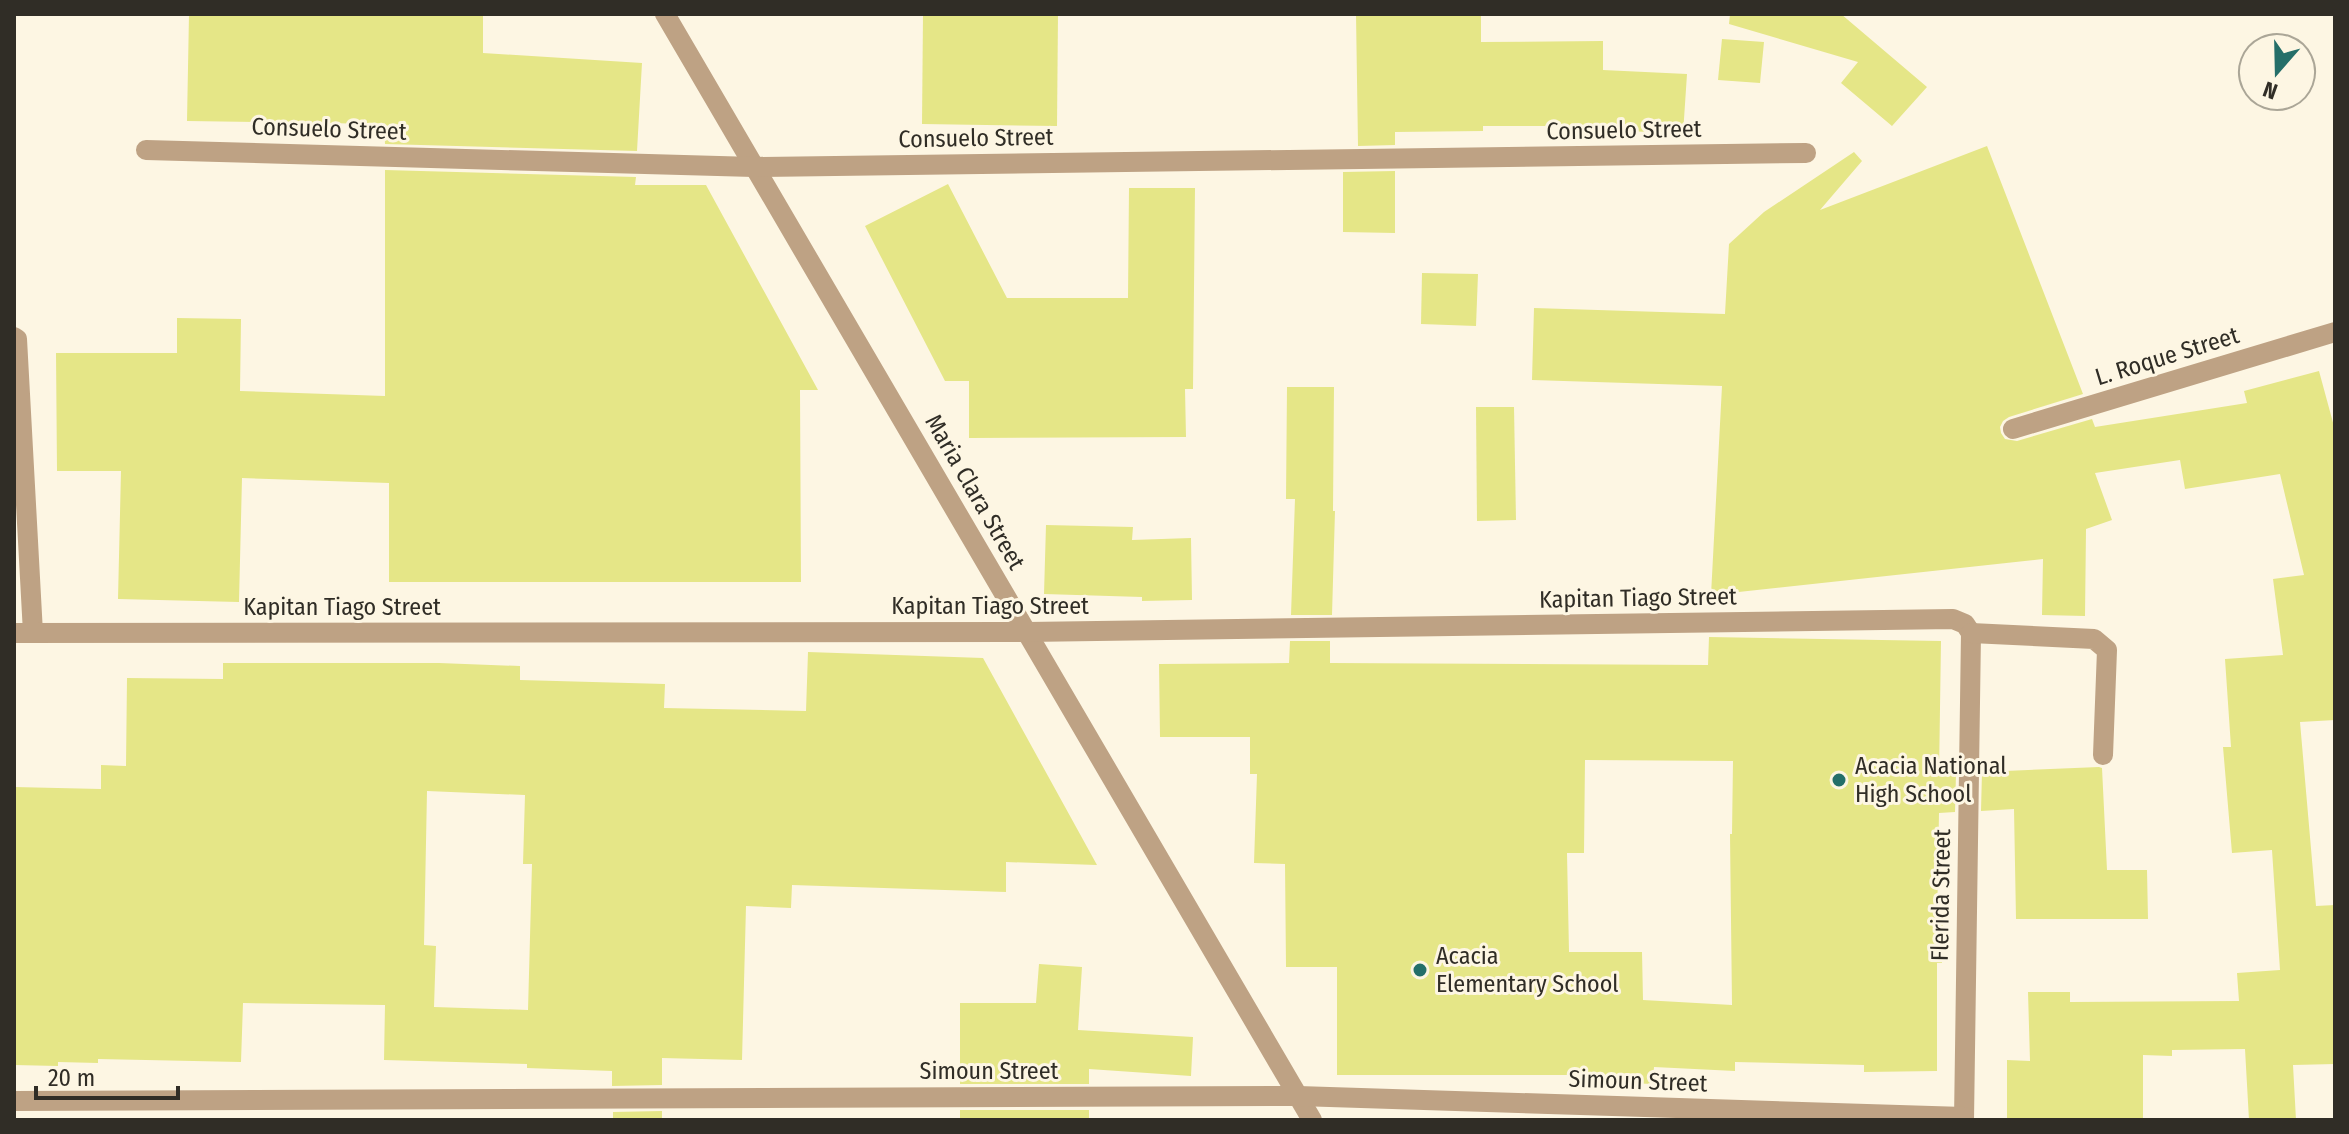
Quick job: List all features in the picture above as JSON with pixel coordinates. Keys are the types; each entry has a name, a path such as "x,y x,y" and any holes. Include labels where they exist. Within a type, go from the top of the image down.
{"street":[{"name":"Maria Clara Street","path":"665,14 1312,1120"},
{"name":"Consuelo Street","path":"146,150 754,167 1806,153"},
{"name":"L. Roque Street","path":"2013,429 2335,332"},
{"path":"14,337 17,339 24,633"},
{"name":"Kapitan Tiago Street","path":"24,633 1027,632 1953,619 1968,628 2094,639 2107,650 2103,755"},
{"name":"Flerida Street","path":"1964,1119 1968,628"},
{"name":"Simoun Street","path":"14,1101 1298,1096 1964,1119"}],"building":[{"path":"189,14 483,14 483,53 642,63 637,151 385,144 384,124 187,121"},
{"path":"923,14 1058,14 1057,126 922,124"},
{"path":"1356,14 1481,14 1481,42 1603,41 1603,70 1687,74 1683,134 1612,130 1612,126 1483,126 1483,131 1395,132 1395,145 1358,146"},
{"path":"1730,14 1841,14 1927,87 1892,126 1841,83 1858,62 1729,24"},
{"path":"1722,39 1764,42 1760,83 1718,80"},
{"path":"1987,146 2083,394 2009,417 2000,427 2005,439 2017,441 2092,419 2095,427 2247,403 2244,391 2319,371 2335,430 2335,720 2300,722 2316,906 2335,905 2335,1064 2293,1065 2296,1120 2249,1120 2245,1049 2172,1050 2172,1056 2143,1055 2143,1120 2007,1120 2007,1060 2030,1061 2028,992 2070,992 2070,1002 2239,1001 2237,973 2280,970 2272,850 2232,853 2223,747 2231,747 2225,659 2283,655 2273,579 2304,575 2280,474 2185,489 2180,460 2095,473 2112,520 2086,529 2085,616 2042,615 2043,559 1711,595 1722,386 1532,380 1534,308 1725,314 1729,244 1764,212 1854,152 1862,161 1820,210"},
{"path":"385,170 636,177 635,185 706,185 818,390 800,390 801,582 389,582 389,483 242,478 239,602 118,599 121,471 57,471 56,353 177,353 177,318 241,319 240,391 385,396"},
{"path":"1395,171 1395,233 1343,232 1343,172"},
{"path":"948,184 1007,298 1128,298 1129,188 1195,188 1193,389 1185,389 1186,437 969,438 969,381 945,381 865,226"},
{"path":"1422,273 1478,274 1476,326 1421,324"},
{"path":"1287,387 1334,387 1332,615 1291,615 1295,499 1286,499"},
{"path":"1476,407 1514,407 1516,520 1477,521"},
{"path":"1046,525 1133,527 1132,540 1191,538 1192,600 1142,601 1142,597 1044,594"},
{"path":"1709,637 1941,641 1939,775 1956,774 1955,812 1939,813 1937,925 1943,925 1942,963 1937,963 1937,1071 1864,1072 1864,1065 1735,1062 1735,1071 1654,1067 1653,1084 1598,1082 1598,1075 1337,1075 1337,967 1286,967 1285,864 1254,863 1257,774 1250,774 1250,737 1160,737 1159,664 1289,663 1290,641 1330,641 1330,663 1708,665","holes":["1585,760 1733,761 1730,834 1732,1005 1643,1000 1642,952 1569,952 1567,853 1584,853"]},
{"path":"808,652 983,658 1097,865 1006,862 1006,892 792,885 791,908 746,906 742,1060 662,1058 662,1085 612,1086 612,1071 527,1068 527,1064 384,1060 385,1005 243,1003 241,1062 98,1059 98,1063 58,1062 58,1066 14,1065 14,787 101,789 101,765 126,766 127,678 223,679 223,663 520,666 520,680 665,684 664,708 806,711","holes":["427,791 525,795 523,864 532,864 528,1010 434,1007 436,946 424,945"]},
{"path":"2102,768 2107,870 2147,870 2148,919 2016,919 2014,809 1981,811 1982,772"},
{"path":"1039,964 1082,967 1078,1030 1193,1037 1191,1076 1089,1069 1089,1084 960,1084 960,1003 1036,1003"},
{"path":"960,1110 1089,1110 1089,1120 960,1120"},
{"path":"662,1111 662,1120 613,1120 613,1112"}],"place":[{"name":"Acacia National High School","path":"1839,780"},
{"name":"Acacia Elementary School","path":"1420,970"}]}
